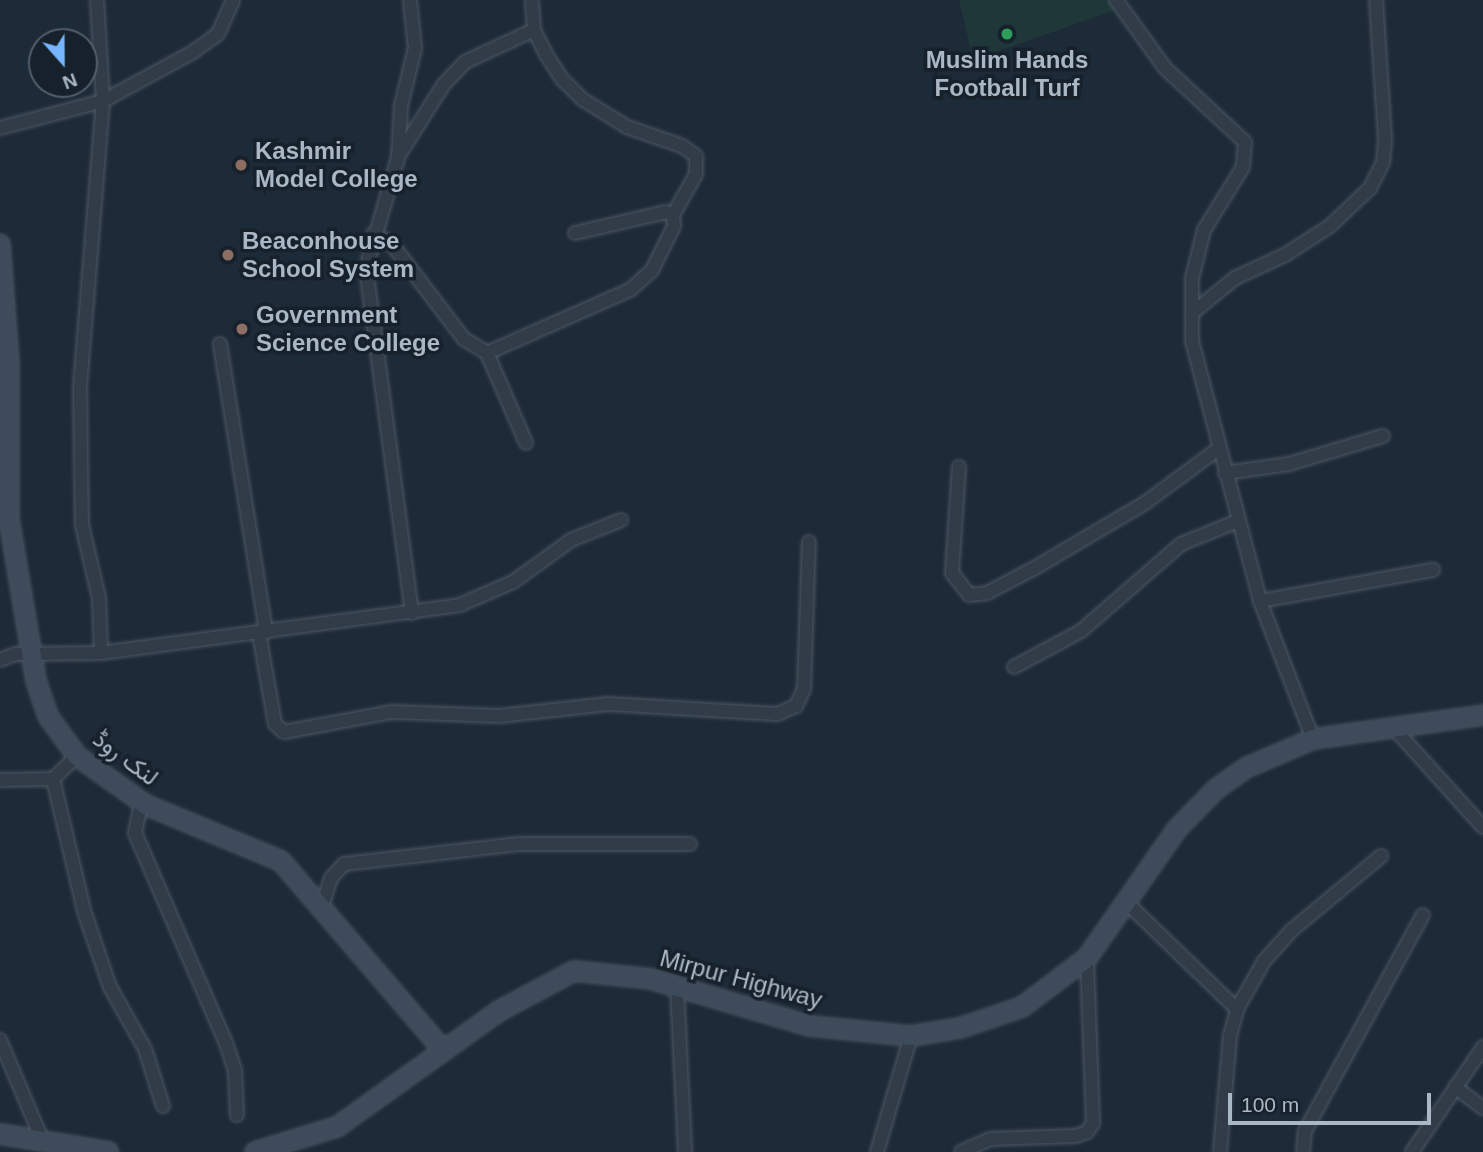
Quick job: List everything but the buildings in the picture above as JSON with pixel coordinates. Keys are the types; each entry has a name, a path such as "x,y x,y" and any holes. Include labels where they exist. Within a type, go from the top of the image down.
{"main road":[{"name":"لنک روڈ","path":"0,244 9,364 4,519 48,716 77,756 146,805 281,861 443,1051"},
{"name":"Mirpur Highway","path":"255,1152 337,1126 532,990 574,971 608,972 677,987 810,1026 911,1035 960,1028 1022,1007 1087,958 1124,900 1177,829 1216,789 1248,767 1313,738 1483,715"},
{"path":"0,1134 109,1152"}],"street":[{"path":"97,0 103,101 80,387 82,525 99,597 101,653"},
{"path":"0,128 103,101 193,52 218,33 233,0"},
{"path":"398,158 401,106 415,48 410,0"},
{"path":"487,353 640,284 674,226 673,215 696,174 696,156 682,146 627,127 582,99 562,79 534,30 532,0"},
{"path":"1116,0 1137,35 1165,68 1245,142 1243,167 1204,230 1192,278 1192,341 1218,449 1260,601 1313,738"},
{"path":"1192,313 1235,278 1330,226 1370,188 1383,163 1385,139 1377,0"},
{"path":"412,613 368,296 366,268 373,234 408,136 465,62 534,30"},
{"path":"575,233 666,212 673,215"},
{"path":"373,234 391,243 464,339 487,353 526,443"},
{"path":"220,344 275,724 284,733 392,712 499,716 608,704 776,713 796,706 804,689 809,542"},
{"path":"1225,473 1289,464 1383,436"},
{"path":"959,467 952,573 970,595 987,593 1044,563 1145,503 1218,449"},
{"path":"0,660 16,654 33,657 101,653 460,606 494,594 571,540 621,520"},
{"path":"1014,667 1081,631 1181,544 1238,521"},
{"path":"1260,601 1433,570"},
{"path":"1392,726 1483,827"},
{"path":"0,780 53,779 77,756"},
{"path":"53,779 85,914 110,987 145,1049 163,1106"},
{"path":"146,805 140,809 135,833 226,1043 235,1070 237,1115"},
{"path":"321,909 331,878 344,864 519,844 690,844"},
{"path":"1220,1152 1230,1036 1237,1009 1264,961 1292,930 1381,856"},
{"path":"1124,900 1237,1009"},
{"path":"1303,1152 1305,1131 1423,915"},
{"path":"961,1152 1007,1136 1076,1136 1093,1124 1087,958"},
{"path":"677,987 685,1152"},
{"path":"877,1152 911,1035"},
{"path":"0,1040 43,1142"},
{"path":"1412,1152 1483,1047"},
{"path":"1455,1087 1483,1108"}],"green space":[{"name":"Muslim Hands Football Turf","path":"959,0 1120,0 1121,8 973,60"}],"place":[{"name":"Muslim Hands Football Turf","path":"1007,34"},
{"name":"Kashmir Model College","path":"241,165"},
{"name":"Beaconhouse School System","path":"228,255"},
{"name":"Government Science College","path":"242,329"}]}
